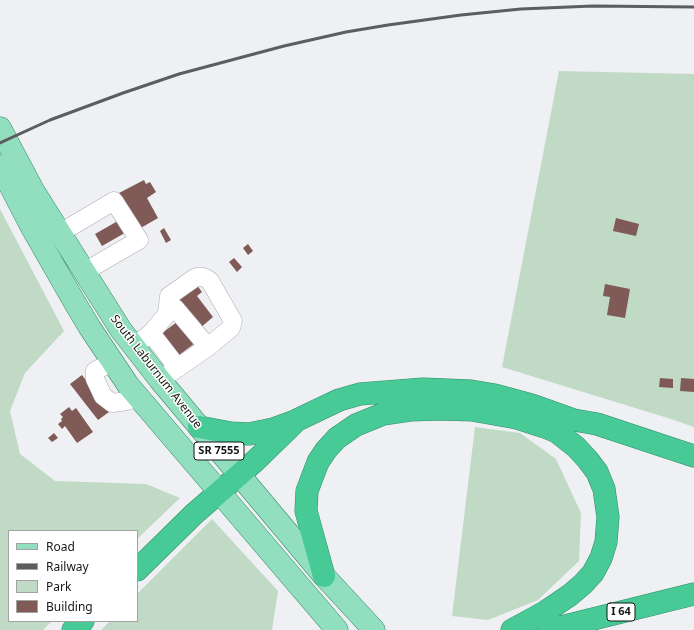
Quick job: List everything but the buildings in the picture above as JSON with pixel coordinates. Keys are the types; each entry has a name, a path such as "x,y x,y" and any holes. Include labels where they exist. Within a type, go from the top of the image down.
{"highway":[{"path":"199,427 231,433 248,434 273,429 295,421 339,400 360,394 423,389 471,391 495,395 532,405 574,420 598,424 694,456"},
{"path":"324,576 306,511 307,491 318,462 337,438 356,425 383,414 410,410 472,410 516,418 557,432 576,447 588,460 597,472 604,489 608,518 606,542 601,558 593,573 584,584 545,612 512,630"},
{"path":"138,569 238,474 255,461 295,421"},
{"name":"I 64","path":"549,630 694,594"},
{"path":"73,630 82,622"}],"main road":[{"name":"South Laburnum Avenue","path":"0,128 34,190 60,233 114,320 133,347 324,576 372,628"},
{"path":"0,166 31,226 75,303 112,362 138,397 335,628"}],"lane":[{"path":"60,233 114,201 139,240 84,272"},
{"path":"160,380 208,347 231,328 233,321 210,281 204,277 196,277 169,296 167,314"},
{"path":"133,347 151,333 167,314 175,308 208,347"},
{"path":"151,333 178,368"}],"green space":[{"path":"559,71 694,74 694,427 502,367"},
{"path":"0,209 64,331 25,373 10,411 20,454 55,481 146,484 180,498 138,538 138,530 8,530 8,622 51,622 43,630 0,630"},
{"path":"475,427 520,433 556,459 581,513 579,561 538,600 488,620 452,616"},
{"path":"212,519 278,591 272,630 101,630 109,622 138,622 138,593"}],"railway":[{"path":"0,143 50,120 179,74 284,46 346,32 461,15 521,9 593,6 694,7"}]}
